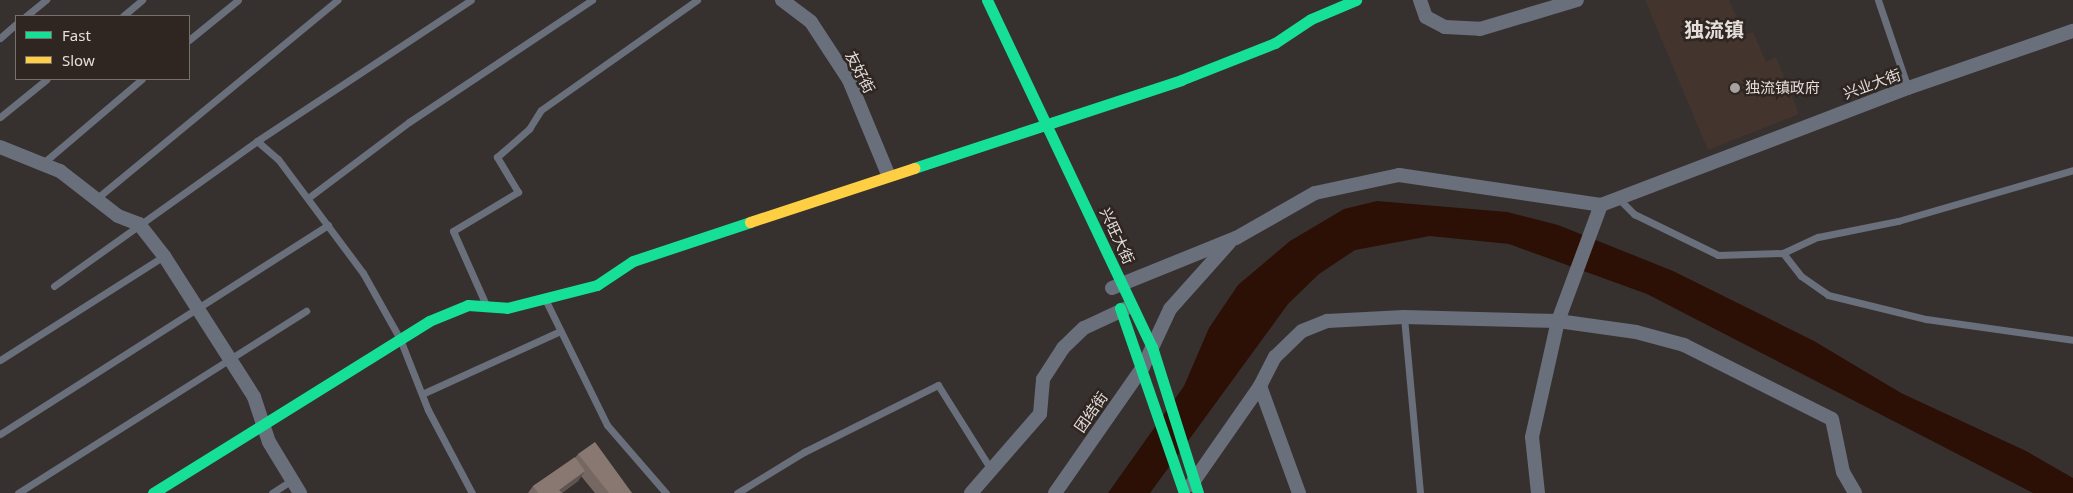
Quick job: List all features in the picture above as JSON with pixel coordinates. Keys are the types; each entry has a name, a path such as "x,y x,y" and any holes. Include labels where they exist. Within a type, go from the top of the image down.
{"street":[{"name":"友好街","path":"782,0 811,22 849,80 888,174"},
{"name":"兴旺大街","path":"974,0 1036,129 1117,286"},
{"name":"兴旺大街","path":"986,0 1048,127 1127,308 1154,354 1190,462 1198,493"},
{"path":"153,493 400,339 468,305 487,306 546,301 598,285 633,261 888,174 964,155 1036,129 1048,127 1275,43 1311,19 1356,0"},
{"path":"1420,0 1426,17 1445,27 1480,30 1577,0"},
{"name":"兴业大街","path":"1601,206 1908,88 2073,31"},
{"path":"0,147 60,171 96,199 138,224 164,256 254,397 263,424 300,493"},
{"path":"1117,286 1236,238 1315,193 1399,175 1601,206 1558,321 1532,437 1538,493"},
{"name":"团结街","path":"1055,493 1142,367 1154,354 1184,291 1236,238"},
{"path":"971,493 1040,414 1043,380 1063,348 1084,328 1127,308"},
{"name":"兴旺大街","path":"1127,308 1142,367 1185,493"},
{"path":"1185,493 1260,386 1275,357 1302,331 1327,321 1404,317 1558,321 1636,332 1684,345 1828,416 1834,424 1844,472 1855,493"},
{"path":"1260,386 1299,493"}],"lane":[{"path":"27,15 46,0"},
{"path":"124,15 142,0"},
{"path":"190,39 238,0"},
{"path":"96,199 337,0"},
{"path":"54,286 138,224 257,141 471,0"},
{"path":"308,198 410,122 592,0"},
{"path":"487,306 453,231 518,192 497,157 530,129 541,110 697,0"},
{"path":"1878,0 1908,88"},
{"path":"0,38 15,25"},
{"path":"0,117 46,80"},
{"path":"42,164 141,80"},
{"path":"257,141 278,159 363,272 400,339 422,394 472,493"},
{"path":"1618,198 1634,214 1718,255 1784,253 1818,237 1898,222 2073,170"},
{"path":"0,434 328,225"},
{"path":"1784,253 1801,276 1828,295 1926,319 2073,340"},
{"path":"0,360 164,256"},
{"path":"546,301 606,425 666,493"},
{"path":"18,493 306,311"},
{"path":"1404,317 1420,493"},
{"path":"422,394 560,330"},
{"path":"737,493 804,452 938,385 992,471"},
{"path":"272,493 292,480"}],"shaded area":[{"name":"独流镇政府","path":"1645,0 1729,0 1745,35 1753,32 1766,62 1776,57 1799,114 1708,150"},
{"path":"1377,201 1507,212 1558,225 1673,271 1814,341 1901,393 2026,451 2073,478 2073,493 2033,493 1647,294 1509,244 1430,236 1355,250 1319,274 1288,304 1150,493 1108,493 1184,386 1209,328 1238,285 1290,241 1344,209"}],"building":[{"path":"595,442 632,493 609,493 578,454"},
{"path":"575,457 585,471 559,490 562,493 538,493 533,486"}],"traffic: fast":[{"path":"987,0 1152,347 1198,493"},
{"path":"914,168 1181,80 1275,43 1311,19 1356,0"},
{"path":"153,493 429,321 468,305 507,308 597,285 633,261 750,222"},
{"path":"1120,308 1184,493"}],"traffic: slow":[{"path":"750,222 914,168"}],"place":[{"name":"独流镇政府","path":"1735,88"}],"district":[{"name":"独流镇","path":"1714,29"}]}
